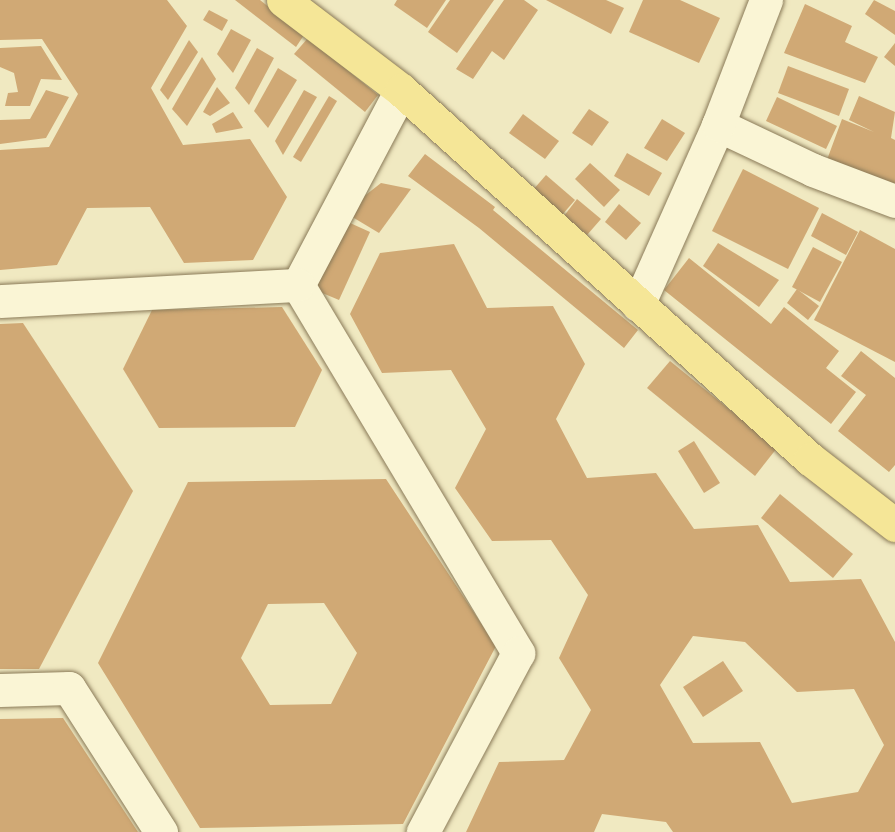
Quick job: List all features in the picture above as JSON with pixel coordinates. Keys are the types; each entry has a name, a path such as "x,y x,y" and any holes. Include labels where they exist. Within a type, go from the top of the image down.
{"main road":[{"path":"283,0 401,90 810,459 895,525"}],"street":[{"path":"638,305 718,125 766,0"},
{"path":"298,285 401,90"},
{"path":"718,125 813,170 895,201"},
{"path":"0,301 298,285"},
{"path":"298,285 518,653 423,832"},
{"path":"0,690 69,688 161,832"}],"building":[{"path":"0,0 167,0 187,26 151,88 183,145 250,139 287,197 253,260 184,263 150,207 87,208 57,265 0,270 0,150 49,147 78,94 42,39 0,40"},
{"path":"235,0 260,0 304,35 296,47"},
{"path":"397,0 446,0 427,28 394,5"},
{"path":"450,0 494,0 457,53 428,32"},
{"path":"504,0 524,0 538,10 504,60 492,51 473,79 456,69"},
{"path":"546,0 606,0 624,8 611,34"},
{"path":"643,0 680,0 720,18 699,63 629,32"},
{"path":"874,0 895,11 895,35 865,14"},
{"path":"805,4 852,26 845,42 878,57 865,83 784,53"},
{"path":"209,10 228,20 222,31 203,20"},
{"path":"231,29 251,40 233,73 217,54"},
{"path":"308,38 378,95 365,112 294,54"},
{"path":"189,40 198,52 168,100 160,90"},
{"path":"895,43 895,66 884,57"},
{"path":"41,46 62,80 41,79 30,106 5,106 8,93 18,92 14,73 0,67 0,48"},
{"path":"257,48 274,58 249,105 235,88"},
{"path":"202,57 216,79 187,126 172,109"},
{"path":"788,66 849,89 839,116 778,93"},
{"path":"278,68 297,80 268,128 254,111"},
{"path":"217,87 230,103 210,116 203,112"},
{"path":"46,90 69,97 46,138 0,144 0,120 30,119"},
{"path":"304,90 317,97 283,155 275,141"},
{"path":"329,96 337,101 301,162 293,157"},
{"path":"859,96 895,112 891,138 895,140 895,196 824,168 842,119 874,132 849,120"},
{"path":"777,97 837,126 826,149 766,121"},
{"path":"589,109 609,122 592,146 572,133"},
{"path":"233,112 243,128 216,133 212,124"},
{"path":"523,114 559,141 545,159 509,133"},
{"path":"662,119 685,133 667,161 644,148"},
{"path":"627,153 662,173 649,196 614,176"},
{"path":"425,154 495,207 493,210 638,330 624,348 479,228 408,176"},
{"path":"590,163 620,190 604,207 575,179"},
{"path":"743,169 819,208 788,269 712,231"},
{"path":"546,175 575,200 562,215 533,190"},
{"path":"381,183 411,189 379,233 344,212"},
{"path":"577,199 601,219 587,235 564,216"},
{"path":"619,204 641,223 626,240 605,222"},
{"path":"822,213 858,232 846,255 811,236"},
{"path":"339,218 370,232 339,300 308,287"},
{"path":"860,230 895,249 895,362 814,320"},
{"path":"718,243 779,280 759,307 703,266"},
{"path":"454,244 487,308 553,306 585,364 556,419 587,478 656,473 694,529 758,525 790,582 861,579 895,642 895,832 673,832 666,822 602,814 594,832 466,832 499,762 564,760 591,710 559,658 588,595 551,540 492,541 455,488 486,429 451,370 382,373 350,314 380,253","holes":["693,636 745,642 797,692 854,689 884,745 858,792 792,803 760,742 693,743 660,685"]},
{"path":"813,247 842,262 820,302 792,287"},
{"path":"689,258 771,324 784,307 839,351 826,368 856,392 831,424 664,290"},
{"path":"797,289 819,306 808,320 787,303"},
{"path":"282,307 322,370 295,427 159,428 123,369 152,310"},
{"path":"23,323 133,491 39,669 0,669 0,324"},
{"path":"861,351 895,378 895,465 889,472 838,431 866,395 841,376"},
{"path":"670,361 777,448 755,476 647,388"},
{"path":"694,441 720,483 704,493 678,451"},
{"path":"386,479 496,646 403,824 200,828 98,663 188,482","holes":["324,603 357,653 331,704 270,705 241,658 268,604"]},
{"path":"780,494 853,554 833,578 761,518"},
{"path":"723,661 743,691 703,717 683,687"},
{"path":"63,718 138,832 0,832 0,719"}]}
